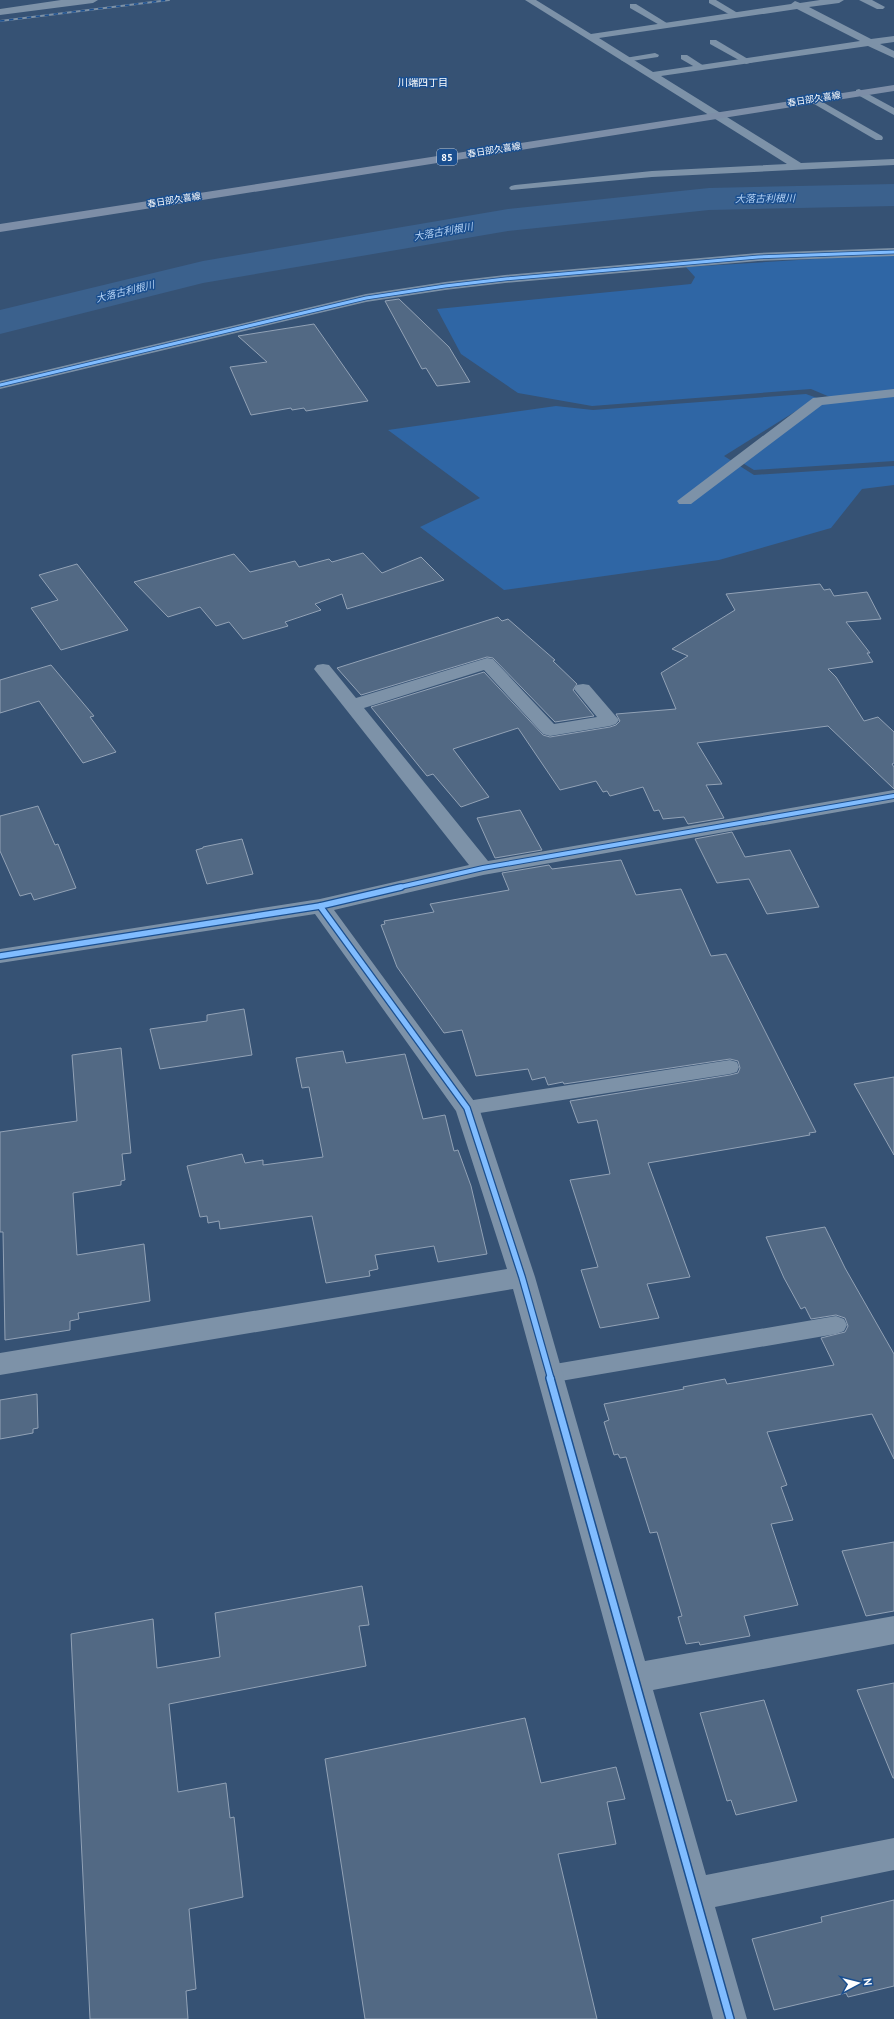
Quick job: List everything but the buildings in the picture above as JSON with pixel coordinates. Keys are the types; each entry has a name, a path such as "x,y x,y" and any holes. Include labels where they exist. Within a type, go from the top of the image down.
{"main road":[{"name":"春日部久喜線","path":"0,228 812,99 894,88"}],"street":[{"path":"0,12 68,2 94,0"},
{"path":"530,0 798,166"},
{"path":"786,0 894,55"},
{"path":"588,36 839,0"},
{"path":"864,0 880,7"},
{"path":"650,75 749,62 894,39"},
{"path":"515,188 652,174 894,162"},
{"path":"0,386 358,300 445,286 528,277 758,257 894,252"},
{"path":"685,501 818,401 894,393"},
{"path":"353,705 487,663 550,730 610,720 583,689"},
{"path":"323,668 483,868"},
{"path":"0,956 320,906 483,868 894,796"},
{"path":"320,906 467,1108 522,1277 730,2019"},
{"path":"0,1364 522,1277"},
{"path":"635,1678 894,1630"},
{"path":"695,1894 894,1854"}],"lane":[{"path":"712,1 737,15"},
{"path":"633,6 666,25"},
{"path":"713,42 749,62"},
{"path":"625,60 655,55"},
{"path":"684,57 703,68"},
{"path":"858,92 894,112"},
{"path":"812,99 879,138"},
{"path":"467,1108 730,1067"},
{"path":"549,1374 836,1325"}],"shaded area":[{"path":"894,254 894,461 754,470 736,459 830,397 811,389 592,406 518,393 461,354 437,309 691,284 695,277 686,267"},
{"path":"806,394 817,398 724,456 754,475 894,466 894,485 862,489 831,528 719,560 504,590 420,527 480,498 388,430 556,406 593,410"}],"waterway":[{"name":"大落古利根川","path":"0,322 203,272 508,220 709,199 894,195"}],"railway":[{"path":"0,21 169,0"}],"cycle path":[{"path":"0,385 366,298 445,286 505,279 758,257 894,252"},
{"path":"0,956 320,906 483,868 894,796"},
{"path":"320,906 467,1108 522,1277 730,2019"}],"district":[{"name":"川端四丁目","path":"423,82"}]}
